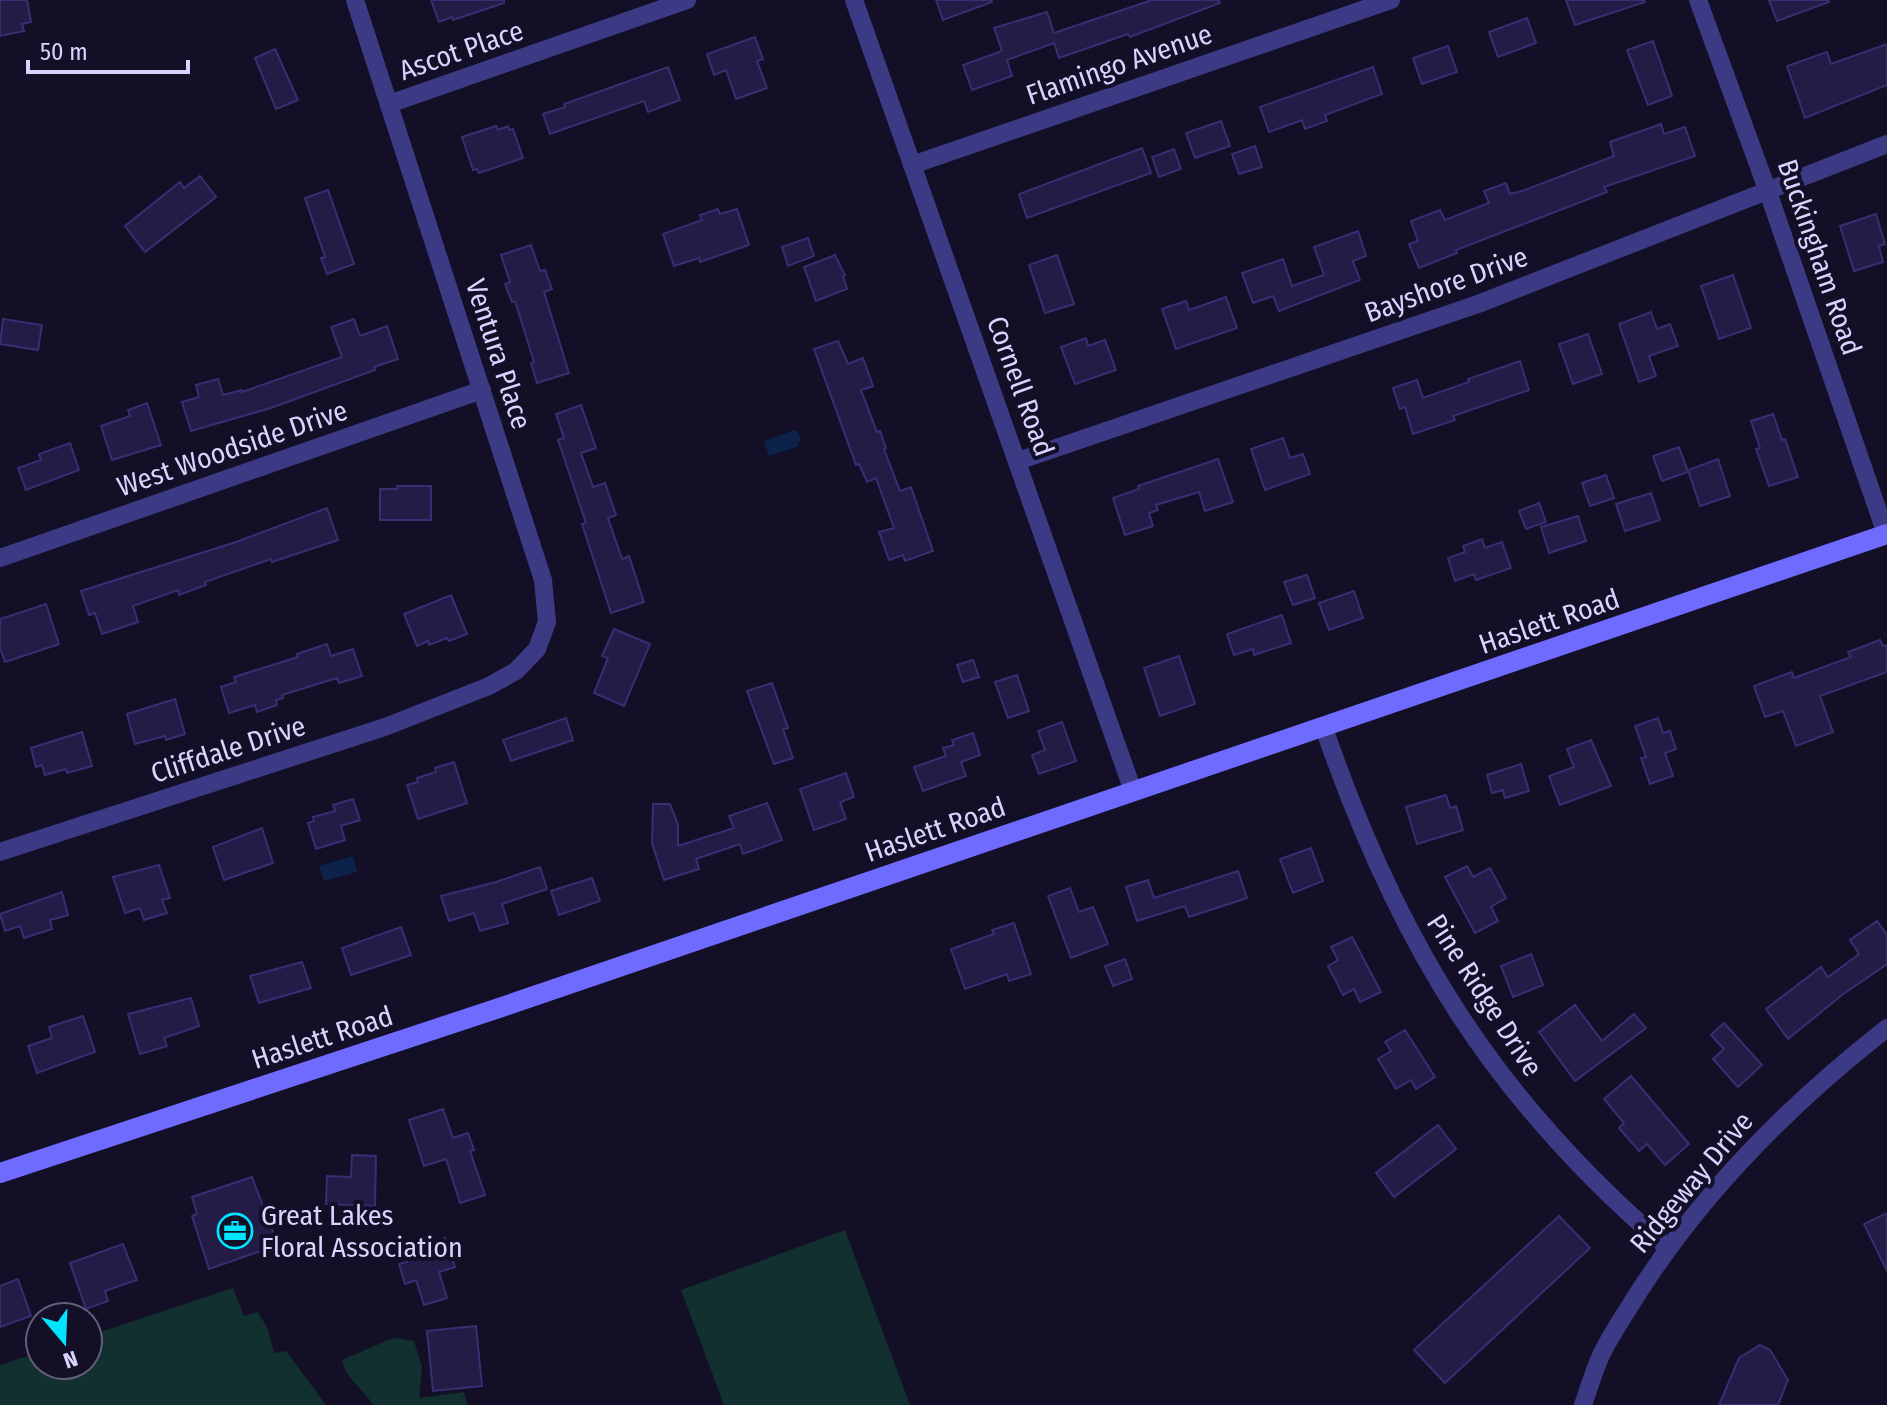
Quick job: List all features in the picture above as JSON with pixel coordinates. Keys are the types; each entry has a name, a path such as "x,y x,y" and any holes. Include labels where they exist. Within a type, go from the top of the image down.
{"street":[{"name":"Ventura Place","path":"355,0 543,580 547,622 544,637 528,662 471,694"},
{"name":"Ascot Place","path":"389,104 687,0"},
{"name":"Cornell Road","path":"854,0 1133,791"},
{"name":"Buckingham Road","path":"1698,0 1886,534"},
{"name":"Flamingo Avenue","path":"912,165 1386,1"},
{"name":"Bayshore Drive","path":"1018,461 1478,304 1887,144"},
{"name":"West Woodside Drive","path":"0,558 482,390"},
{"name":"Haslett Road","path":"0,1173 499,1008 1886,534"},
{"name":"Cliffdale Drive","path":"0,852 385,727 471,694"},
{"name":"Pine Ridge Drive","path":"1324,728 1361,831 1387,888 1415,943 1472,1037 1566,1152 1668,1248"},
{"name":"Ridgeway Drive","path":"1583,1405 1602,1353 1668,1248 1731,1170 1770,1128 1887,1028"}],"green space":[{"path":"845,1230 910,1405 724,1405 681,1290"},
{"path":"233,1288 244,1316 258,1312 268,1329 274,1353 286,1351 326,1405 0,1405 0,1365 24,1357 24,1381 104,1381 104,1331"},
{"path":"393,1338 414,1341 422,1367 419,1398 464,1392 468,1405 373,1405 348,1374 342,1360"}],"water":[{"path":"794,430 801,441 798,442 799,446 769,456 764,441"},
{"path":"353,856 357,872 324,881 319,866"}],"building":[{"path":"0,0 27,0 31,22 22,24 24,31 0,36"},
{"path":"431,0 504,0 504,3 439,22"},
{"path":"936,0 991,0 992,2 943,20"},
{"path":"1152,0 1219,0 1220,3 1130,37 1128,34 1059,58 1054,43 1007,60 1012,76 972,90 963,65 1002,51 994,28 1047,12 1054,33"},
{"path":"1566,0 1644,0 1645,2 1575,25"},
{"path":"1769,0 1828,0 1829,2 1777,21"},
{"path":"1527,18 1536,43 1498,57 1489,32"},
{"path":"755,37 763,59 757,61 767,88 736,99 726,70 714,75 707,54"},
{"path":"1653,41 1672,96 1648,105 1627,50"},
{"path":"1887,44 1887,85 1805,118 1787,66 1827,52 1831,64"},
{"path":"1448,46 1457,72 1422,84 1413,58"},
{"path":"275,49 298,100 276,109 255,58"},
{"path":"668,67 680,100 648,112 644,101 550,134 543,114"},
{"path":"1373,67 1382,94 1325,115 1327,121 1305,129 1302,120 1269,132 1260,107"},
{"path":"1221,121 1230,146 1195,158 1186,133"},
{"path":"1661,124 1664,134 1685,127 1695,156 1604,187 1607,192 1456,250 1457,253 1419,268 1409,244 1418,241 1411,221 1440,210 1445,220 1489,203 1484,191 1506,183 1510,194 1522,191 1614,156 1610,142"},
{"path":"496,126 498,130 508,126 509,130 513,129 523,158 479,173 477,169 473,170 462,137"},
{"path":"1255,146 1262,167 1239,174 1232,154"},
{"path":"1142,148 1151,173 1027,218 1019,194"},
{"path":"1174,149 1181,169 1159,177 1152,157"},
{"path":"200,176 216,197 145,252 125,226 180,182 184,188"},
{"path":"328,190 354,264 327,274 321,258 325,257 305,198"},
{"path":"718,209 720,214 737,209 749,245 700,262 699,258 674,266 663,234 702,220 700,215"},
{"path":"1876,214 1885,244 1879,246 1883,262 1854,271 1840,226"},
{"path":"1358,231 1366,256 1353,261 1360,280 1279,311 1273,296 1253,303 1242,273 1283,259 1292,286 1324,275 1314,247"},
{"path":"808,238 814,256 788,266 782,247"},
{"path":"531,245 540,271 545,270 552,289 544,292 569,373 537,383 531,363 534,362 515,301 512,302 505,284 510,282 501,255"},
{"path":"835,255 845,275 847,289 816,301 804,267"},
{"path":"1057,255 1074,304 1045,313 1029,265"},
{"path":"1733,275 1751,328 1719,339 1701,286"},
{"path":"1226,297 1237,328 1176,349 1162,309 1186,301 1189,310"},
{"path":"1651,312 1657,329 1670,324 1678,346 1649,356 1656,376 1639,382 1619,324"},
{"path":"3,319 42,325 38,350 0,344"},
{"path":"354,319 360,336 387,326 398,359 271,408 191,431 182,402 199,397 196,385 218,379 223,395 242,392 342,357 331,327"},
{"path":"1588,334 1602,374 1573,384 1559,344"},
{"path":"1086,338 1088,346 1105,340 1116,370 1075,384 1061,347"},
{"path":"838,341 848,364 863,358 873,386 861,390 877,432 880,431 900,491 911,487 933,551 905,561 903,555 889,560 879,532 894,528 876,478 867,482 859,464 856,465 814,349"},
{"path":"1520,361 1529,390 1453,416 1455,420 1413,434 1405,407 1400,409 1393,388 1417,380 1423,398"},
{"path":"147,403 161,445 112,460 101,426 130,416 128,410"},
{"path":"581,405 596,448 581,453 593,487 605,483 616,515 608,518 622,559 629,556 644,602 611,613 582,524 586,523 558,440 564,438 556,414"},
{"path":"1773,414 1798,477 1769,486 1756,449 1760,448 1751,421"},
{"path":"1283,438 1290,458 1303,454 1310,474 1265,490 1251,449"},
{"path":"70,443 79,470 26,490 18,468 41,460 39,454"},
{"path":"1679,447 1688,472 1662,481 1653,456"},
{"path":"1218,459 1233,502 1205,511 1199,492 1156,505 1158,510 1149,513 1153,526 1125,535 1113,498 1139,489 1138,486"},
{"path":"1718,459 1730,496 1700,506 1688,470"},
{"path":"1606,475 1614,498 1590,506 1582,483"},
{"path":"397,486 431,486 431,520 380,520 380,489 397,489"},
{"path":"1651,493 1660,520 1625,531 1616,504"},
{"path":"1539,503 1546,522 1526,529 1519,511"},
{"path":"327,508 338,540 272,562 271,559 205,582 206,585 179,595 178,590 133,606 138,622 102,634 95,613 89,615 81,591 236,542"},
{"path":"1578,516 1586,541 1549,553 1541,527"},
{"path":"1482,539 1485,548 1502,542 1511,568 1476,580 1474,574 1455,581 1448,558 1465,552 1463,546"},
{"path":"1307,575 1315,598 1293,605 1284,582"},
{"path":"1354,591 1363,618 1329,630 1319,603"},
{"path":"451,595 467,634 449,641 447,638 417,646 404,614"},
{"path":"46,604 59,644 5,662 0,648 0,619"},
{"path":"1282,615 1291,643 1254,655 1253,649 1234,655 1227,634"},
{"path":"614,629 650,644 624,706 594,693 608,658 602,656"},
{"path":"1880,640 1883,646 1887,645 1887,672 1820,696 1833,732 1796,746 1783,711 1765,717 1754,686 1792,672 1794,678 1851,657 1848,652"},
{"path":"327,644 331,656 353,649 362,676 339,683 337,678 282,695 283,698 276,700 277,705 257,712 255,705 229,713 221,687 236,682 234,677 298,657 297,654"},
{"path":"1179,656 1195,704 1160,716 1144,668"},
{"path":"973,660 979,677 963,682 957,665"},
{"path":"1017,675 1029,711 1008,718 995,682"},
{"path":"772,683 788,728 783,729 793,758 774,764 747,691"},
{"path":"175,699 185,734 135,744 127,714"},
{"path":"566,718 573,740 511,761 503,740"},
{"path":"1658,718 1663,733 1670,731 1676,749 1665,753 1673,776 1650,784 1641,758 1646,757 1635,726"},
{"path":"1062,722 1076,761 1039,774 1032,755 1045,750 1038,731"},
{"path":"82,732 92,766 45,775 42,765 36,767 31,748"},
{"path":"973,733 980,755 961,762 966,776 923,791 914,767 946,756 943,748 954,745 952,740"},
{"path":"1591,740 1611,786 1560,805 1549,776 1574,767 1567,749"},
{"path":"454,762 467,803 418,819 407,785 436,772 435,768"},
{"path":"1521,764 1529,791 1505,798 1503,790 1492,793 1487,775"},
{"path":"846,773 854,797 840,802 846,819 814,830 800,789"},
{"path":"1446,795 1450,808 1456,806 1463,830 1417,844 1406,807"},
{"path":"353,799 360,820 341,826 345,840 316,849 308,823 314,821 313,817 335,811 333,805"},
{"path":"767,803 782,840 743,854 740,844 696,859 699,869 664,880 652,843 653,804 670,804 678,825 678,846 734,828 729,816"},
{"path":"262,828 273,863 224,880 213,847"},
{"path":"1311,848 1323,881 1293,893 1280,859"},
{"path":"159,865 170,898 162,900 167,913 144,920 140,908 125,913 113,877"},
{"path":"1467,866 1473,877 1490,868 1506,898 1491,907 1498,921 1475,933 1445,877"},
{"path":"540,867 547,889 502,904 508,923 480,931 474,913 449,921 441,896"},
{"path":"1238,871 1247,898 1189,917 1185,906 1137,921 1126,887 1148,880 1154,898"},
{"path":"592,878 600,901 559,915 551,891"},
{"path":"1070,888 1079,912 1093,907 1108,944 1071,958 1048,896"},
{"path":"62,892 68,915 50,920 52,929 24,938 20,926 5,931 0,914"},
{"path":"1877,921 1887,935 1887,964 1842,995 1788,1039 1766,1009 1821,967 1828,977 1859,954 1850,940"},
{"path":"1014,923 1031,974 1009,981 1007,974 965,989 951,949 994,934 992,930"},
{"path":"401,927 411,955 351,975 342,948"},
{"path":"1352,937 1381,992 1360,1002 1354,989 1343,995 1328,966 1338,960 1331,947"},
{"path":"1531,954 1543,985 1513,997 1501,966"},
{"path":"1125,959 1132,979 1113,986 1105,966"},
{"path":"302,962 311,988 259,1003 250,976"},
{"path":"191,998 199,1026 164,1038 167,1046 140,1054 128,1014"},
{"path":"1575,1005 1602,1041 1634,1014 1646,1028 1575,1081 1539,1032"},
{"path":"83,1016 95,1052 37,1073 28,1046 52,1038 49,1027"},
{"path":"1724,1023 1762,1065 1738,1087 1713,1059 1724,1049 1711,1035"},
{"path":"1405,1030 1435,1077 1416,1089 1411,1080 1396,1089 1378,1059 1391,1051 1385,1042"},
{"path":"1631,1076 1689,1144 1665,1165 1647,1144 1639,1151 1619,1128 1624,1123 1604,1099"},
{"path":"443,1109 453,1138 468,1133 474,1150 470,1151 485,1195 460,1203 446,1159 424,1166 409,1120"},
{"path":"1438,1125 1456,1149 1394,1197 1376,1173"},
{"path":"352,1155 376,1156 375,1206 326,1204 327,1176 351,1177"},
{"name":"Great Lakes Floral Association","path":"252,1177 278,1245 209,1269 192,1216 197,1214 192,1197"},
{"path":"1887,1213 1887,1271 1864,1224"},
{"path":"1559,1216 1590,1248 1445,1383 1414,1350"},
{"path":"445,1238 455,1267 439,1272 447,1298 424,1305 416,1280 405,1284 399,1264 407,1262 404,1252"},
{"path":"123,1244 137,1280 105,1291 108,1301 83,1301 70,1263"},
{"path":"18,1279 26,1301 24,1318 0,1327 0,1286"},
{"path":"476,1326 482,1386 433,1391 427,1331"},
{"path":"1760,1345 1770,1350 1788,1380 1778,1405 1719,1405 1739,1358"}],"place":[{"name":"Great Lakes Floral Association","path":"235,1231"}]}
